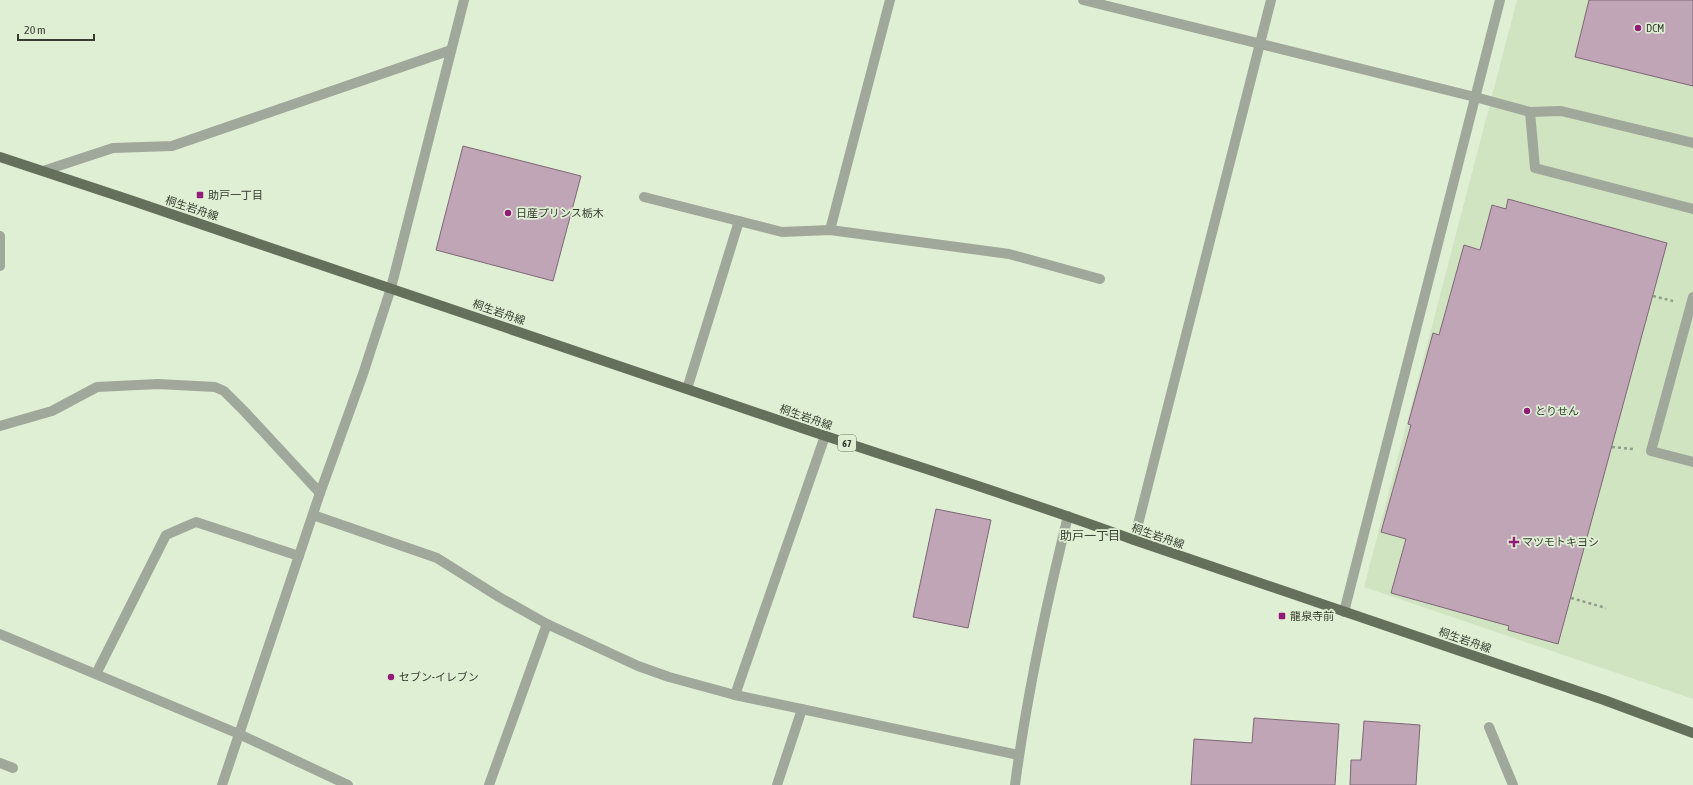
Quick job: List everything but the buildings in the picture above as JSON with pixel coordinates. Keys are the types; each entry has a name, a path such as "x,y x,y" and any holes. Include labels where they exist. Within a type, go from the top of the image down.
{"main road":[{"name":"桐生岩舟線","path":"0,157 826,436 1068,516 1134,540 1604,700 1693,733"}],"street":[{"path":"222,785 320,493 363,374 391,288 464,0"},
{"path":"830,230 890,0"},
{"path":"1083,0 1530,112 1561,111 1693,144"},
{"path":"1134,540 1271,0"},
{"path":"1344,612 1500,0"},
{"path":"44,171 113,148 172,146 451,50"},
{"path":"1530,112 1535,168 1693,209"},
{"path":"644,197 782,232 830,230 1010,254 1100,279"},
{"path":"687,389 739,221"},
{"path":"0,236 0,266"},
{"path":"1693,297 1651,451 1693,462"},
{"path":"0,426 52,411 98,387 158,384 215,387 224,391 245,412 320,493"},
{"path":"735,695 826,436"},
{"path":"313,515 437,558 499,597 547,624 638,666 669,677 735,695 1019,754"},
{"path":"1015,785 1019,754 1046,604 1068,516"},
{"path":"96,674 166,535 196,522 299,556"},
{"path":"489,785 547,624"},
{"path":"0,634 239,734 348,785"},
{"path":"777,785 802,709"},
{"path":"1489,727 1513,785"},
{"path":"0,764 13,768"}],"path":[{"path":"1571,598 1606,608"}],"shaded area":[{"path":"1517,0 1693,0 1693,699 1364,587"}],"place":[{"name":"DCM","path":"1638,28"},
{"name":"助戸一丁目","path":"200,195"},
{"name":"日産プリンス栃木","path":"508,213"},
{"name":"とりせん","path":"1527,411"},
{"name":"マツモトキヨシ","path":"1514,542"},
{"name":"龍泉寺前","path":"1282,616"},
{"name":"セブン-イレブン","path":"391,677"}],"district":[{"name":"助戸一丁目","path":"1090,536"}]}
